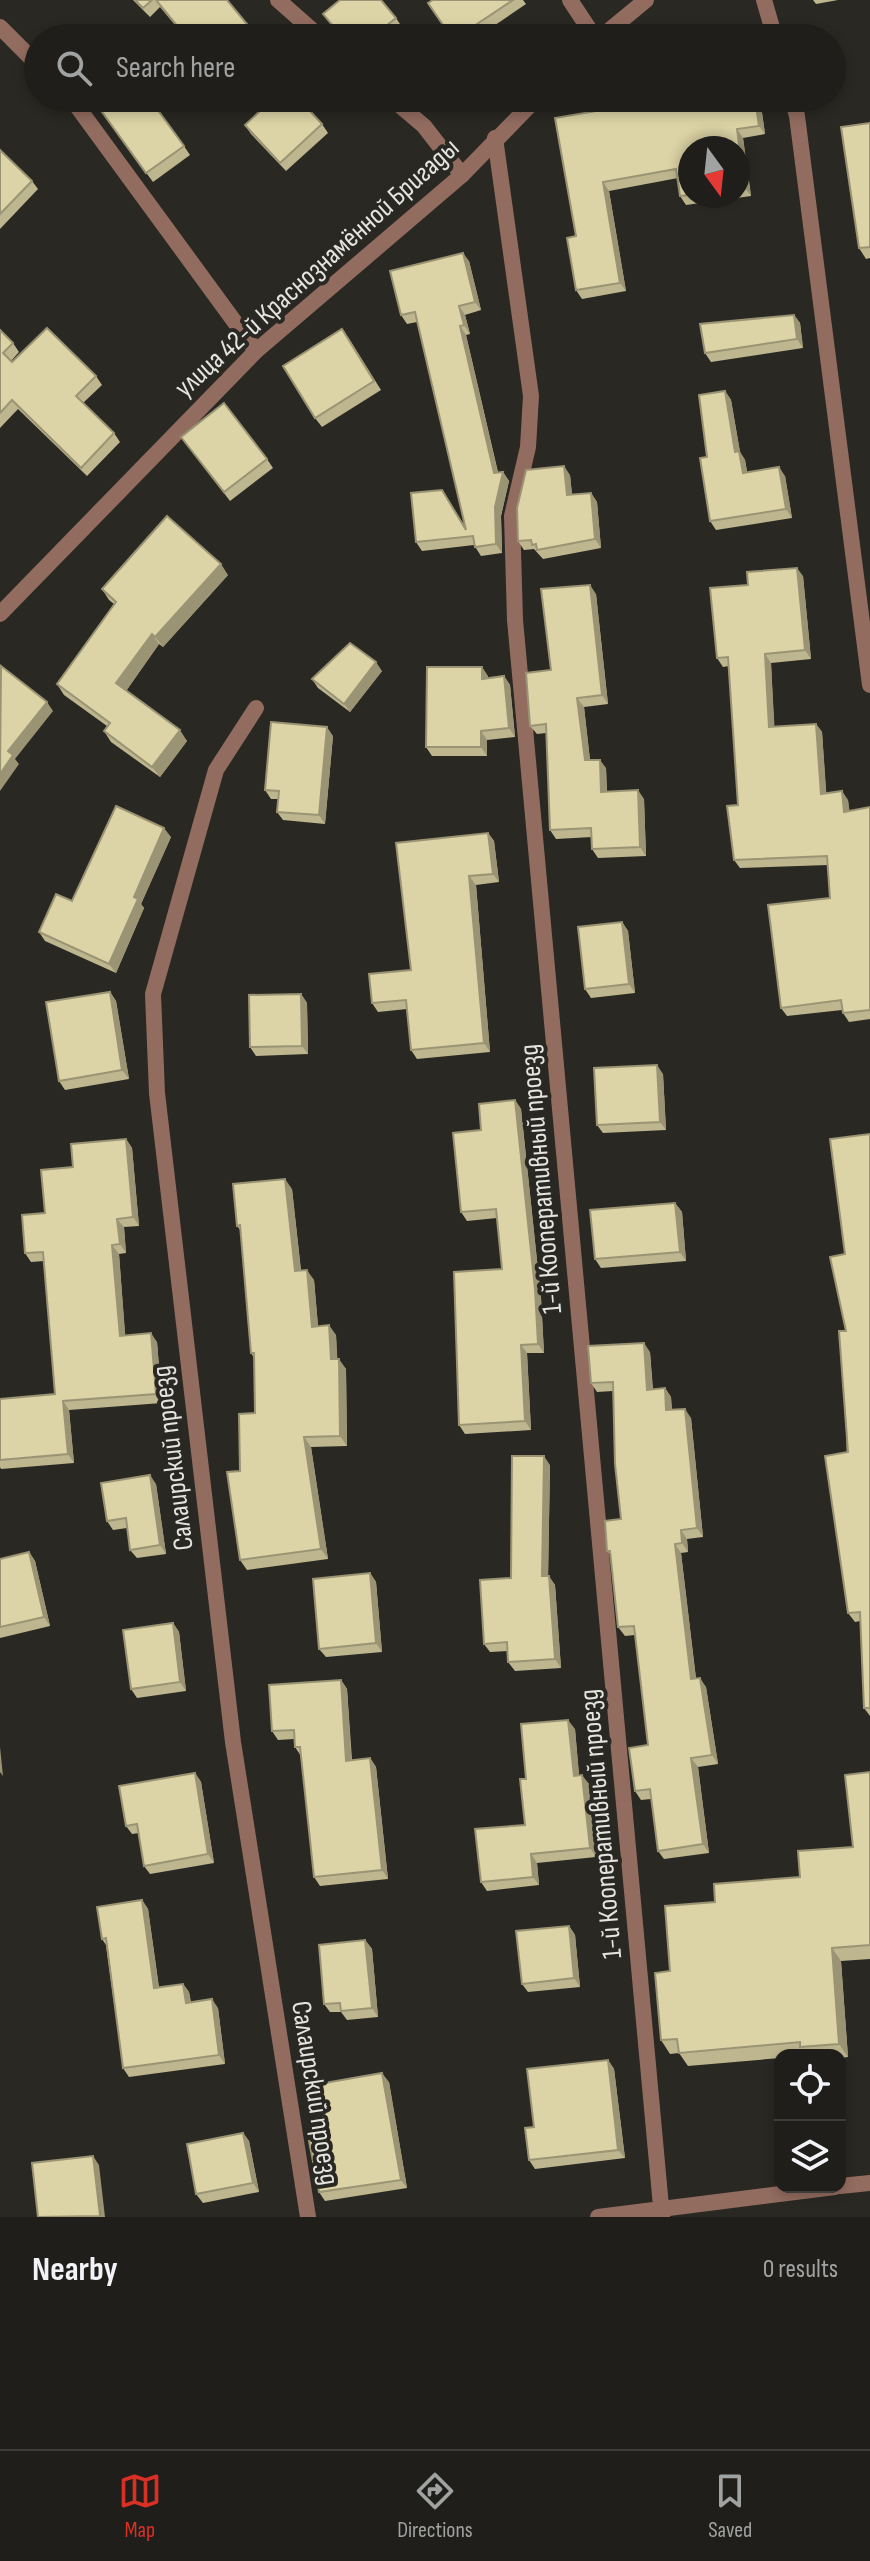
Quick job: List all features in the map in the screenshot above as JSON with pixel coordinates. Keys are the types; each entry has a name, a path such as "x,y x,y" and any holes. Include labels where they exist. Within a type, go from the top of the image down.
{"street":[{"path":"278,0 305,24"},
{"path":"570,0 587,24"},
{"path":"615,24 646,0"},
{"path":"764,0 771,24"},
{"path":"0,27 24,51"},
{"path":"81,112 256,351"},
{"path":"408,112 424,126 462,175"},
{"name":"улица 42-й Краснознамённой Бригады","path":"1,611 256,351 462,175 522,112"},
{"path":"796,112 870,685"},
{"name":"1-й Кооперативный проезд","path":"495,138 531,396 528,447 512,516 515,620 662,2213"},
{"name":"Салаирский проезд","path":"256,708 216,770 153,994 157,1093 233,1742 308,2217"},
{"path":"846,2186 870,2183"},
{"path":"598,2217 662,2213 797,2193"}],"building":[{"path":"135,0 152,0 143,8"},
{"path":"156,0 227,0 247,24 176,24"},
{"path":"340,0 381,0 396,18 388,24 331,24 323,14"},
{"path":"433,0 513,0 477,24 442,24 428,3"},
{"path":"102,112 159,112 184,146 146,173"},
{"path":"259,112 311,112 322,124 280,163 245,125"},
{"path":"590,112 757,112 759,126 737,129 738,136 678,136 678,182 676,169 603,182 620,283 576,290 567,238 576,236 555,118"},
{"path":"870,123 870,247 859,248 841,127"},
{"path":"0,150 32,181 0,214"},
{"path":"463,253 475,302 459,306 464,325 460,326 494,473 503,472 495,507 496,544 475,547 473,536 416,542 411,493 442,490 466,530 415,312 401,315 390,271"},
{"path":"794,315 797,339 705,353 700,324"},
{"path":"47,328 96,376 76,396 114,433 81,468 12,400 0,413 0,330 13,343 3,353 12,362"},
{"path":"342,329 374,381 315,418 283,366"},
{"path":"725,391 735,452 739,451 743,473 779,467 786,509 710,521 700,458 707,457 699,395"},
{"path":"224,403 267,459 224,492 181,437"},
{"path":"564,466 567,495 591,493 595,539 537,550 531,540 518,541 517,508 526,470"},
{"path":"167,516 221,564 155,637 152,634 116,683 180,730 152,767 104,731 110,723 57,684 116,602 102,589"},
{"path":"797,568 805,650 765,654 769,727 816,724 821,794 842,791 844,812 870,807 870,1010 843,1013 841,1000 781,1008 768,905 830,898 827,856 734,860 727,806 738,805 728,657 717,658 710,588 748,585 747,572"},
{"path":"590,585 602,695 577,698 585,760 600,760 601,792 638,790 640,847 592,849 591,828 550,830 546,724 530,726 526,673 551,670 541,589"},
{"path":"350,643 376,662 344,704 312,679"},
{"path":"1,666 47,702 8,751 13,755 0,774"},
{"path":"427,667 482,667 482,679 504,676 509,728 481,731 481,747 426,747"},
{"path":"271,722 327,727 319,815 277,812 279,791 265,790"},
{"path":"116,806 164,828 134,897 138,899 109,964 39,932 56,894 72,901"},
{"path":"488,833 493,874 469,876 484,1043 411,1050 406,1000 372,1003 369,974 411,970 396,843"},
{"path":"622,922 629,984 585,989 578,927"},
{"path":"110,992 122,1070 59,1081 46,1002"},
{"path":"301,994 302,1046 250,1047 249,995"},
{"path":"657,1065 660,1122 597,1125 594,1068"},
{"path":"515,1100 538,1344 521,1345 525,1421 459,1425 454,1272 502,1269 496,1209 461,1212 453,1133 481,1130 479,1104"},
{"path":"870,1134 870,1708 864,1708 860,1612 848,1613 825,1456 848,1452 839,1331 846,1331 830,1257 845,1254 830,1139"},
{"path":"126,1139 133,1217 117,1219 120,1244 112,1245 120,1336 151,1333 156,1394 63,1401 68,1454 0,1460 0,1399 55,1394 43,1252 25,1253 22,1215 45,1213 41,1170 73,1167 71,1144"},
{"path":"285,1179 295,1271 307,1270 312,1327 329,1325 331,1359 339,1359 340,1436 304,1437 321,1549 240,1560 227,1472 240,1471 239,1414 255,1413 254,1353 251,1353 240,1225 237,1226 233,1184"},
{"path":"675,1203 680,1252 595,1259 590,1210"},
{"path":"644,1343 647,1390 665,1388 666,1410 685,1409 697,1528 681,1530 682,1543 675,1544 691,1679 700,1678 712,1755 691,1758 703,1844 658,1851 650,1789 635,1791 629,1748 648,1745 634,1626 618,1627 610,1551 607,1551 605,1521 621,1519 615,1464 613,1382 591,1383 588,1346"},
{"path":"512,1456 544,1456 542,1576 549,1576 555,1659 508,1662 507,1642 484,1644 480,1580 511,1578"},
{"path":"150,1475 160,1545 130,1550 126,1518 107,1521 101,1483"},
{"path":"29,1552 44,1617 0,1627 0,1559"},
{"path":"370,1573 376,1643 319,1649 313,1579"},
{"path":"173,1623 180,1682 131,1689 123,1630"},
{"path":"341,1680 346,1761 370,1758 382,1870 314,1877 300,1747 295,1747 294,1730 272,1731 269,1685"},
{"path":"568,1720 574,1776 582,1775 590,1848 531,1854 533,1877 481,1882 475,1829 525,1825 520,1779 526,1779 521,1724"},
{"path":"870,1772 870,1945 832,1948 839,2044 800,2047 800,2042 679,2053 677,2039 661,2040 655,1973 670,1971 665,1906 715,1902 714,1884 800,1877 798,1851 853,1847 845,1775"},
{"path":"195,1773 208,1854 144,1866 137,1824 126,1826 119,1786"},
{"path":"142,1900 154,1988 183,1984 186,2003 212,1999 219,2055 123,2068 106,1938 102,1939 97,1907"},
{"path":"569,1926 574,1978 522,1984 516,1931"},
{"path":"365,1940 372,2008 341,2011 340,2003 324,2004 319,1945"},
{"path":"608,2060 618,2150 529,2160 525,2128 534,2127 527,2069"},
{"path":"382,2073 401,2180 319,2192 309,2141 322,2138 313,2085"},
{"path":"243,2133 253,2183 196,2194 187,2144"},
{"path":"93,2156 100,2216 38,2217 32,2163"}]}
